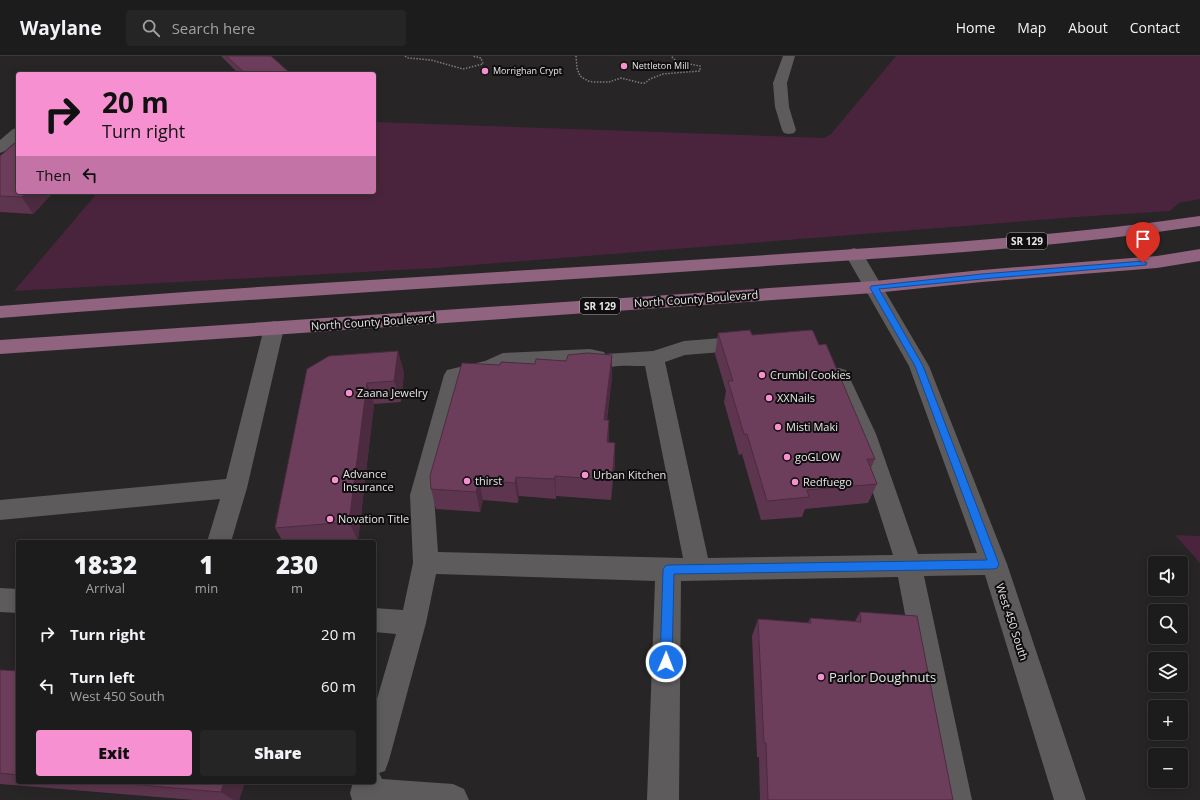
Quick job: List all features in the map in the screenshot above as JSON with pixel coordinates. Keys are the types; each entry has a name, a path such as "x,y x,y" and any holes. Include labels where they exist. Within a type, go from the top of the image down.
{"main road":[{"name":"SR 129","path":"0,312 119,302 854,254 1077,237 1200,221"},
{"name":"North County Boulevard","path":"0,347 874,288 982,276 1157,262 1200,255"}],"street":[{"path":"789,56 780,83 782,106 789,130"},
{"path":"0,148 14,128"},
{"name":"West 450 South","path":"854,254 919,366 994,564 1070,800"},
{"path":"220,540 235,488 274,328"},
{"path":"376,753 413,623 426,563 422,495 454,375 492,367 506,372 595,365 608,360 654,358 684,348 763,342"},
{"path":"827,356 833,361 865,434 909,566 956,800"},
{"path":"654,358 698,569"},
{"path":"0,510 235,488"},
{"path":"426,563 668,570 994,564"},
{"path":"663,800 668,570"},
{"path":"0,600 16,601"},
{"path":"376,620 413,623"},
{"path":"367,784 364,793 453,800"}],"path":[{"path":"404,56 408,58 433,61 459,70 472,69 483,64 481,58 472,56"},
{"path":"576,56 575,67 580,77 590,83 609,82 614,79 623,78 637,84 645,83 650,78 662,74 700,71 700,66 677,62 671,56"}],"shaded area":[{"path":"896,56 1200,56 1200,199 1179,203 1170,211 1077,217 436,268 14,291 96,194 376,194 376,122 824,138 831,134"},
{"path":"1175,535 1200,536 1200,563"}],"building":[{"path":"226,56 271,56 289,72 244,72"},
{"path":"16,143 16,194 25,194 22,197 0,196 0,156"},
{"path":"750,330 752,335 811,330 813,331 819,345 826,344 875,459 867,459 877,484 807,490 809,497 767,501 747,434 744,434 728,381 733,381 718,333"},
{"path":"398,351 394,381 367,383 349,522 275,528 307,369 329,356"},
{"path":"587,353 612,355 604,420 609,420 607,442 615,443 612,480 555,476 554,479 516,477 515,483 479,480 476,492 431,489 430,476 462,363 500,365 501,362 535,364 536,359 566,361 568,355"},
{"path":"860,612 917,616 953,800 768,800 758,619 811,623 810,618 861,622"},
{"path":"0,670 16,671 16,775 0,773"},
{"path":"129,784 223,784 221,792"}],"place":[{"name":"Nettleton Mill","path":"624,66"},
{"name":"Morrighan Crypt","path":"485,71"},
{"name":"Crumbl Cookies","path":"762,375"},
{"name":"Zaana Jewelry","path":"349,393"},
{"name":"XXNails","path":"769,398"},
{"name":"Misti Maki","path":"778,427"},
{"name":"goGLOW","path":"787,457"},
{"name":"Urban Kitchen","path":"585,475"},
{"name":"Advance Insurance","path":"335,480"},
{"name":"thirst","path":"467,481"},
{"name":"Redfuego","path":"795,482"},
{"name":"Novation Title","path":"330,519"},
{"name":"Parlor Doughnuts","path":"821,677"}],"route":[{"path":"666,662 668,570 994,564 919,366 874,288 982,276 1059,271 1143,263"}]}
